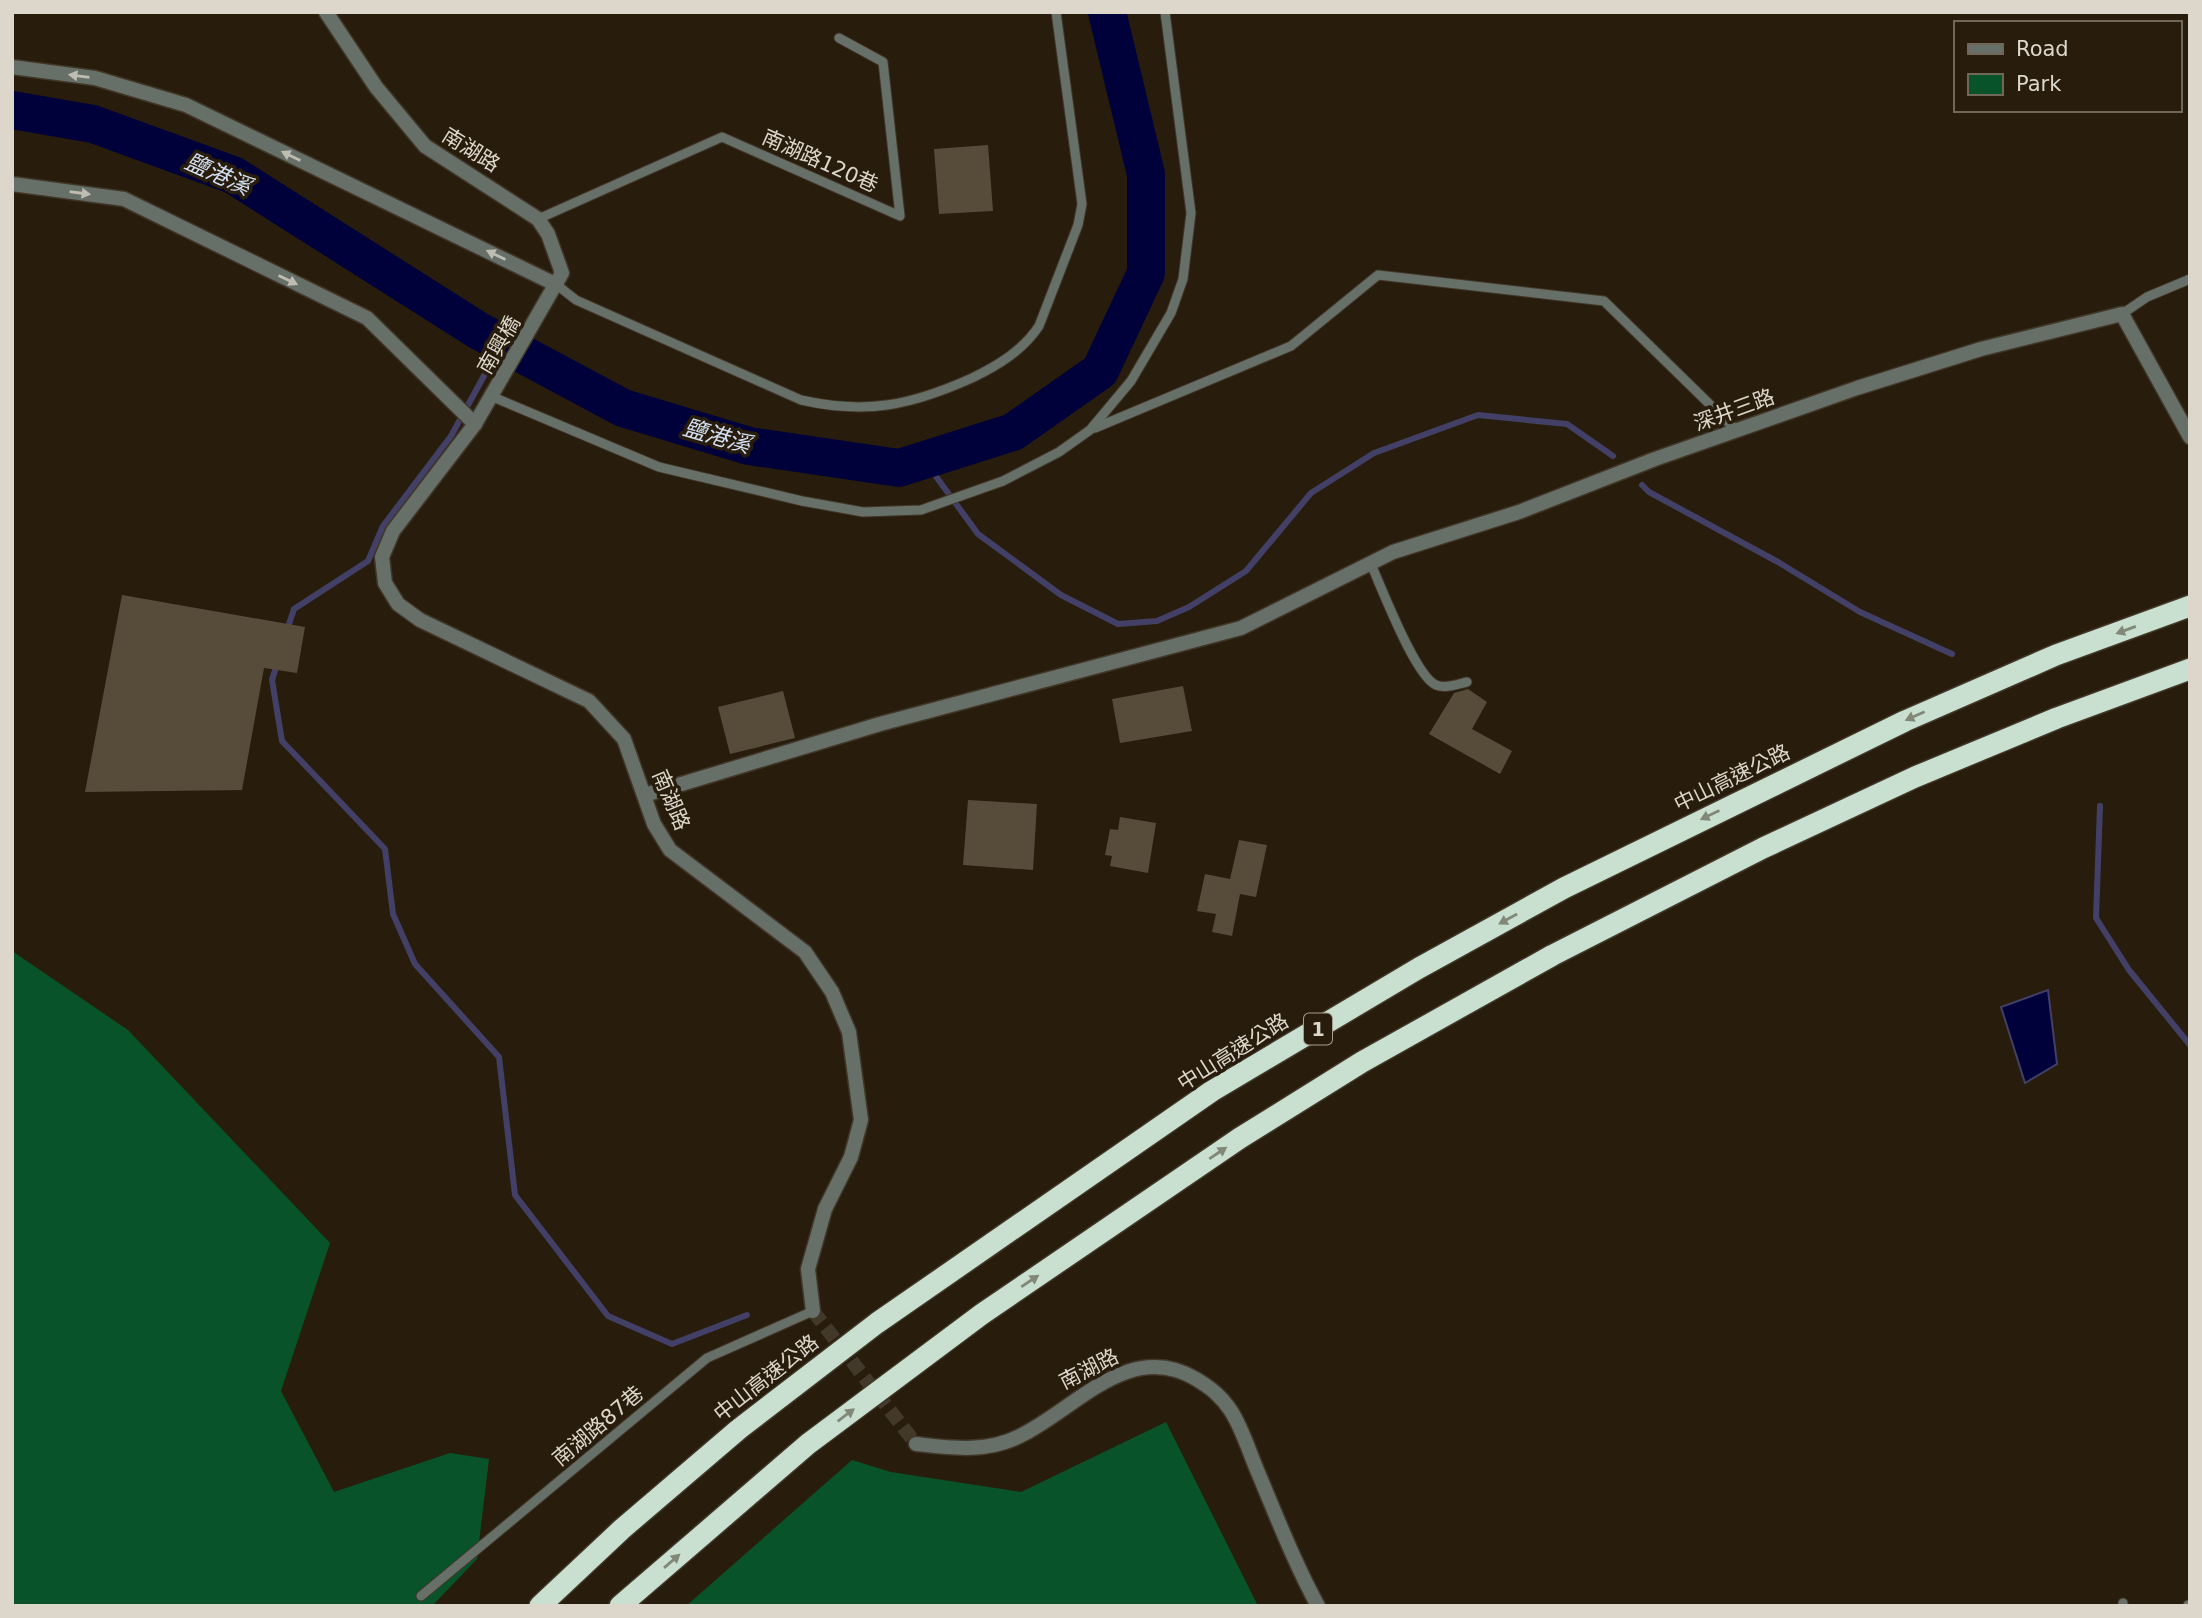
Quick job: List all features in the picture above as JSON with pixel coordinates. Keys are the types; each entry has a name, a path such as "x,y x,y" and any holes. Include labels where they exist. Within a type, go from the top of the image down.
{"highway":[{"name":"中山高速公路","path":"540,1606 622,1529 739,1429 877,1323 1212,1091 1419,968 1588,876 1905,720 2056,656 2190,606"},
{"name":"1","path":"620,1606 808,1444 982,1314 1240,1138 1362,1062 1553,955 1763,848 1927,772 2057,718 2190,668"}],"street":[{"name":"南湖路","path":"326,12 376,87 425,146 538,219"},
{"path":"12,67 95,78 186,105 557,285 562,273 548,234 538,219"},
{"path":"12,184 124,199 368,318 475,424"},
{"name":"南興橋","path":"475,424 557,285"},
{"path":"2122,314 2190,437"},
{"name":"深井三路","path":"645,795 880,724 1241,628 1370,562 1519,512 1655,459 1857,388 1980,349 2122,314"},
{"name":"南湖路","path":"475,424 393,531 382,557 385,583 398,604 420,620 589,701 624,739 654,824 670,850 806,953 832,992 849,1032 861,1120 850,1157 825,1209 808,1269 813,1311"},
{"name":"南湖路","path":"916,1444 973,1450 1020,1436 1124,1371 1152,1366 1183,1371 1218,1392 1233,1413 1318,1606"}],"lane":[{"path":"557,285 576,300 663,339 801,400 828,406 900,404 925,399 991,369 1030,340 1039,326 1081,214 1056,12"},
{"path":"1090,430 1131,381 1171,313 1183,279 1190,243 1191,213 1165,12"},
{"name":"南湖路120巷","path":"538,219 722,137 900,216 883,62 839,38"},
{"path":"493,397 659,467 802,501 863,512 921,510 1003,481 1059,452 1090,430 1291,346 1378,275 1604,301 1738,432"},
{"path":"2122,314 2147,297 2190,279"},
{"path":"1370,562 1415,662 1434,684 1447,687 1467,682"},
{"name":"南湖路87巷","path":"421,1596 707,1358 813,1311"}],"green space":[{"path":"12,951 128,1030 330,1243 281,1391 334,1492 450,1453 489,1459 477,1559 432,1606 12,1606"},
{"path":"1166,1422 1258,1606 686,1606 852,1460 891,1472 1021,1492"}],"shaded area":[{"path":"2048,990 2057,1064 2025,1083 2001,1007"}],"building":[{"path":"988,145 993,211 939,214 934,149"},
{"path":"122,595 305,627 297,673 264,668 242,790 85,792"},
{"path":"1183,686 1192,731 1120,743 1112,699"},
{"path":"1468,689 1487,702 1472,729 1512,751 1500,774 1429,734 1454,693"},
{"path":"783,691 795,738 730,754 718,707"},
{"path":"968,800 1037,804 1033,870 963,865"},
{"path":"1120,817 1156,823 1148,873 1110,866 1112,856 1105,855 1110,829 1118,830"},
{"path":"1239,840 1267,845 1256,897 1240,894 1232,936 1212,932 1216,914 1197,911 1205,874 1230,879"}],"waterway":[{"name":"鹽港溪","path":"12,110 93,124 233,175 479,331 623,408 749,446 899,468 1013,432 1100,371 1146,273 1146,174 1107,12"},
{"path":"287,630 294,609 368,561 383,526 451,436 502,343"},
{"path":"924,460 978,534 1061,595 1118,624 1157,621 1189,607 1246,571 1311,493 1374,453 1478,415 1567,424 1613,456"},
{"path":"1642,485 1649,492 1778,562 1860,612 1952,654"},
{"path":"277,664 272,680 282,741 385,849 393,914 415,964 499,1057 515,1195 608,1316 672,1344 747,1315"},
{"path":"2100,806 2096,918 2129,970 2190,1045"}],"tunnel":[{"path":"813,1311 916,1444"}]}
